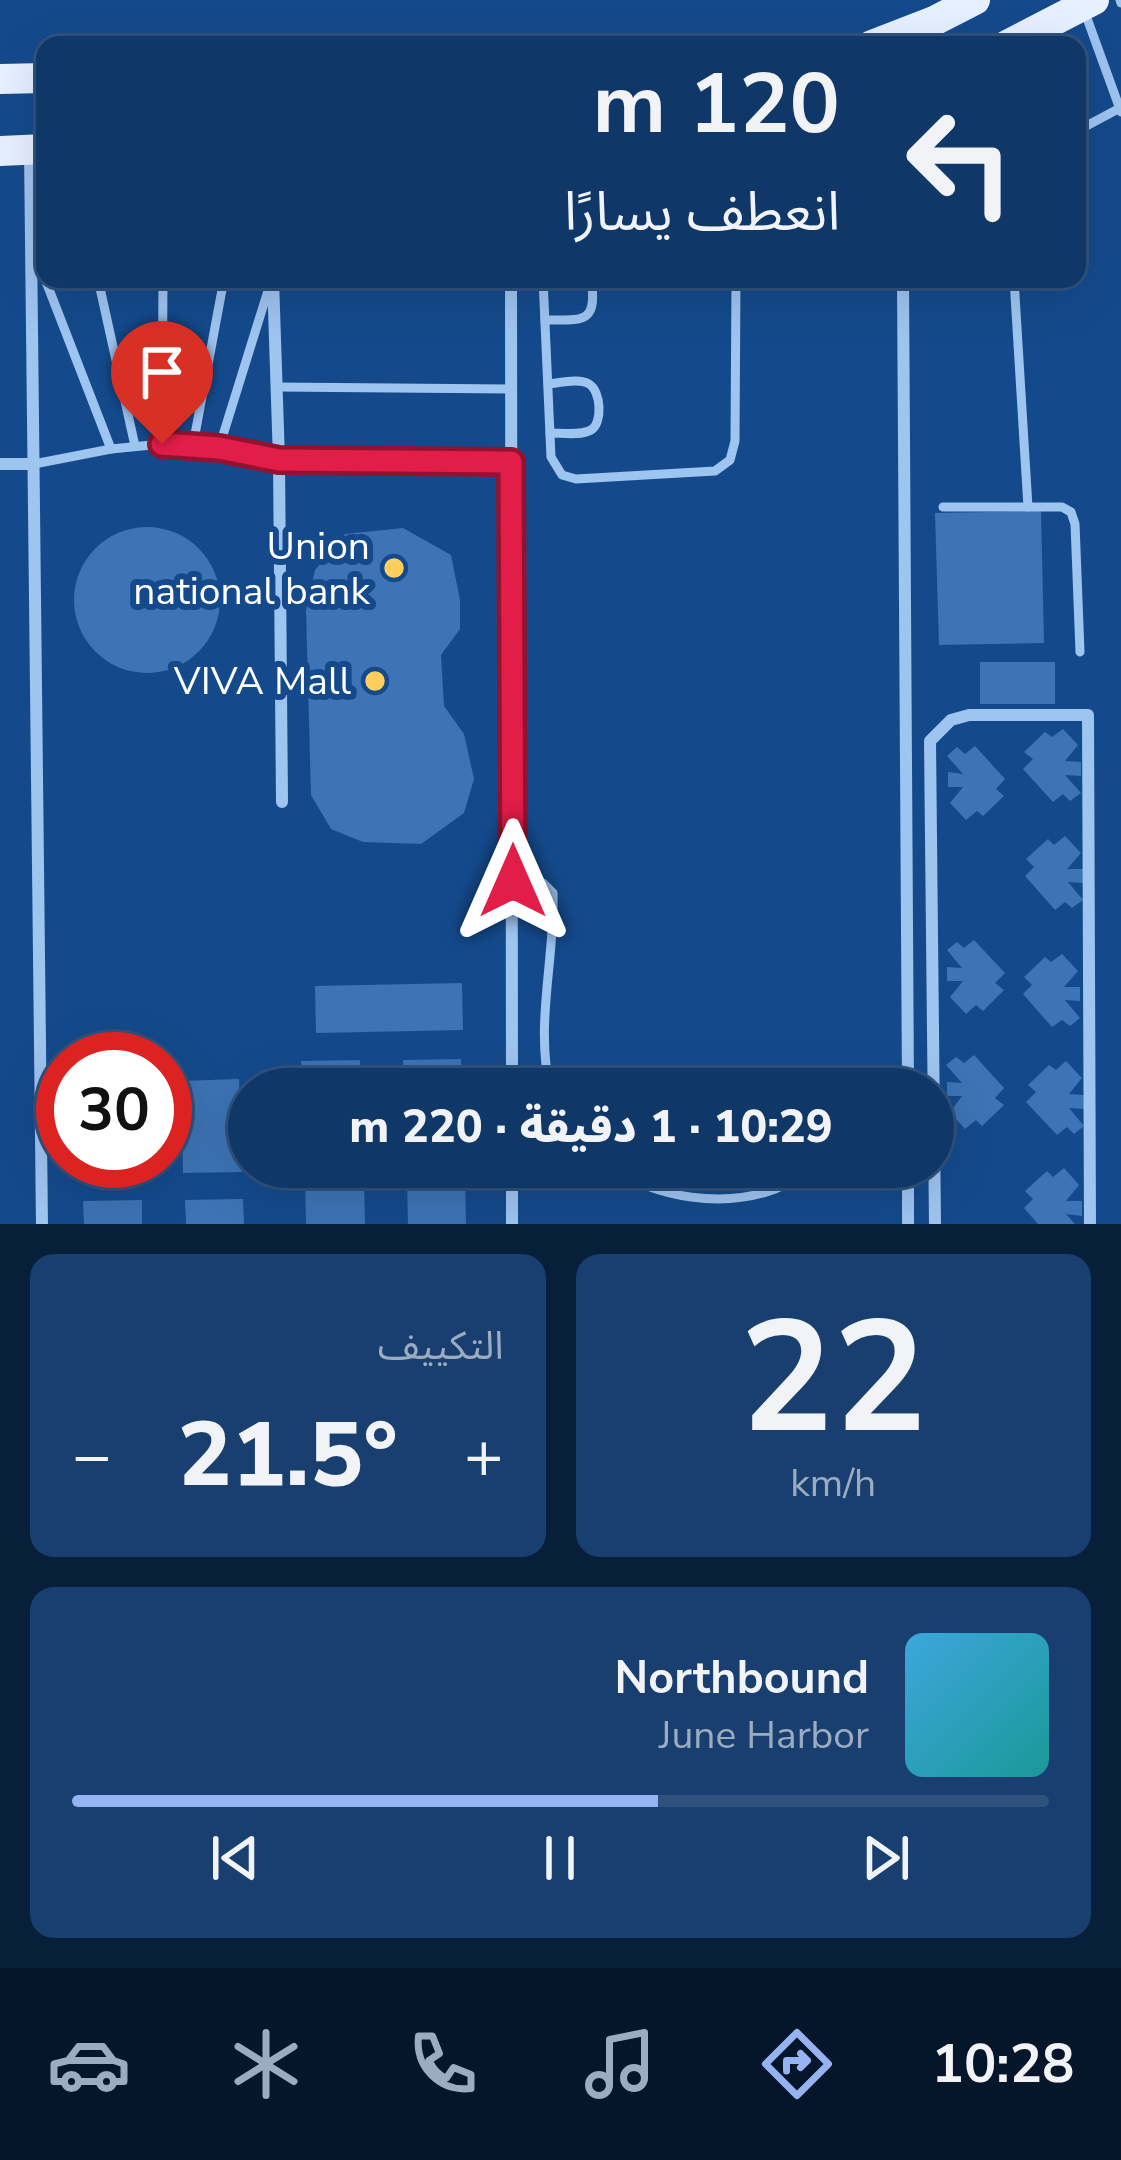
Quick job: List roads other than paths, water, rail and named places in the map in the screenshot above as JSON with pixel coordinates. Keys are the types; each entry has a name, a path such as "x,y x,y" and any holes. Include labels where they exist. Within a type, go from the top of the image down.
{"main road":[{"path":"895,36 975,0"},
{"path":"1024,36 1088,3"},
{"path":"0,80 36,78"}],"street":[{"path":"25,150 36,228"},
{"path":"37,288 34,464 42,1224"},
{"path":"272,288 282,802"},
{"path":"511,288 512,1068"},
{"path":"904,288 908,1068"},
{"path":"0,464 34,464"},
{"path":"935,1224 930,742 951,720 969,715 1088,715 1090,1224"},
{"path":"512,1188 512,1224"},
{"path":"908,1188 908,1224"}],"lane":[{"path":"1086,127 1120,110 1116,82 1088,3"},
{"path":"48,288 110,448"},
{"path":"100,288 135,446"},
{"path":"162,444 163,288"},
{"path":"193,445 222,288"},
{"path":"219,448 269,288"},
{"path":"543,288 553,464 569,478 705,472 730,460 735,441 736,288"},
{"path":"545,320 587,317 593,307 592,288"},
{"path":"1015,288 1028,507"},
{"path":"548,384 579,382 598,394 599,419 592,430 550,433"},
{"path":"277,387 511,389"},
{"path":"34,464 110,448 162,444 219,448 279,460 511,462"},
{"path":"943,507 1062,507 1074,517 1080,652"},
{"path":"513,881 544,883 553,893 544,1015 545,1068"},
{"path":"656,1188 723,1199 777,1188"}],"place":[{"name":"Union national bank","path":"394,568"},
{"name":"VIVA Mall","path":"375,681"}]}
